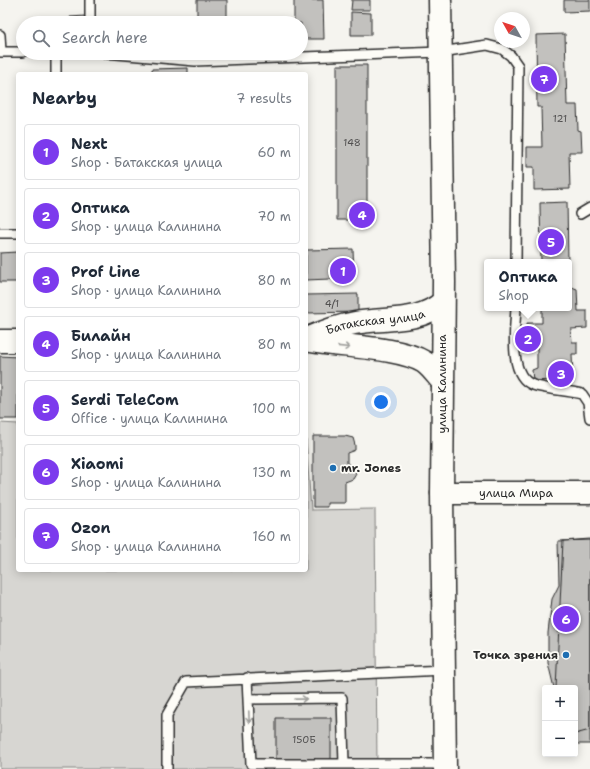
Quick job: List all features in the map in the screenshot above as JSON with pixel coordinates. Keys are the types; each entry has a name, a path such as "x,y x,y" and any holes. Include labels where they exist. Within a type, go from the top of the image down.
{"main road":[{"name":"улица Калинина","path":"440,0 443,302 442,493 445,767"},
{"name":"Батакская улица","path":"308,339 326,330 355,323 404,318 432,311 443,302"},
{"name":"Батакская улица","path":"308,340 326,345 403,354 424,363 442,380"},
{"path":"0,341 16,341"},
{"name":"улица Мира","path":"442,493 590,493"}],"lane":[{"path":"90,0 90,16"},
{"path":"0,35 0,52 16,52"},
{"path":"308,57 441,52 487,45 502,49 511,56 518,66 516,259"},
{"path":"56,60 56,72"},
{"path":"184,60 222,60"},
{"path":"580,214 590,208"},
{"path":"0,233 16,233"},
{"path":"516,311 517,367 523,380 533,385 582,394 588,403 590,418"},
{"path":"167,769 167,716 186,682 444,670"},
{"path":"247,678 251,764 344,764 445,767"},
{"path":"248,699 342,698 344,764"}],"shaded area":[{"path":"0,423 16,424 16,572 308,572 308,466 311,510 375,509 377,769 0,769"}],"building":[{"path":"197,0 227,0 227,16 197,16"},
{"path":"294,0 323,0 324,39 308,39 308,16 294,16"},
{"path":"352,0 370,0 370,10 351,10"},
{"path":"564,0 590,0 590,11 564,12"},
{"path":"351,12 371,13 371,35 351,35"},
{"path":"565,34 567,105 577,105 578,130 581,131 582,152 569,152 570,189 534,190 534,167 527,167 527,147 542,147 541,107 537,107 536,35"},
{"path":"337,65 367,65 367,220 337,220"},
{"path":"188,68 188,72 152,72 152,69"},
{"path":"567,202 568,259 541,259 540,203"},
{"path":"353,249 354,278 308,280 308,250"},
{"path":"16,252 16,282 0,282 0,253"},
{"path":"572,287 577,289 578,311 587,311 587,328 571,329 572,342 577,342 577,354 572,354 573,379 533,381 532,370 537,368 537,347 527,348 527,323 542,323 542,311 572,311"},
{"path":"358,294 358,312 308,313 308,295"},
{"path":"0,356 16,357 16,419 0,419"},
{"path":"313,436 345,436 353,438 355,450 347,453 347,463 354,468 356,474 353,479 345,482 345,503 327,503 327,507 313,507"},
{"path":"590,539 590,730 578,733 578,685 556,685 563,541"},
{"path":"590,540 590,744 578,744 578,685 553,685 548,663 548,633 552,599 559,585 558,541"},
{"path":"276,718 331,718 331,759 276,760"}],"place":[{"name":"Ozon","path":"544,79"},
{"name":"Билайн","path":"362,215"},
{"name":"Serdi TeleCom","path":"551,242"},
{"name":"Next","path":"343,271"},
{"name":"Оптика","path":"528,339"},
{"name":"Prof Line","path":"561,374"},
{"name":"mr. Jones","path":"333,468"},
{"name":"Xiaomi","path":"566,619"},
{"name":"Точка зрения","path":"566,655"}]}
